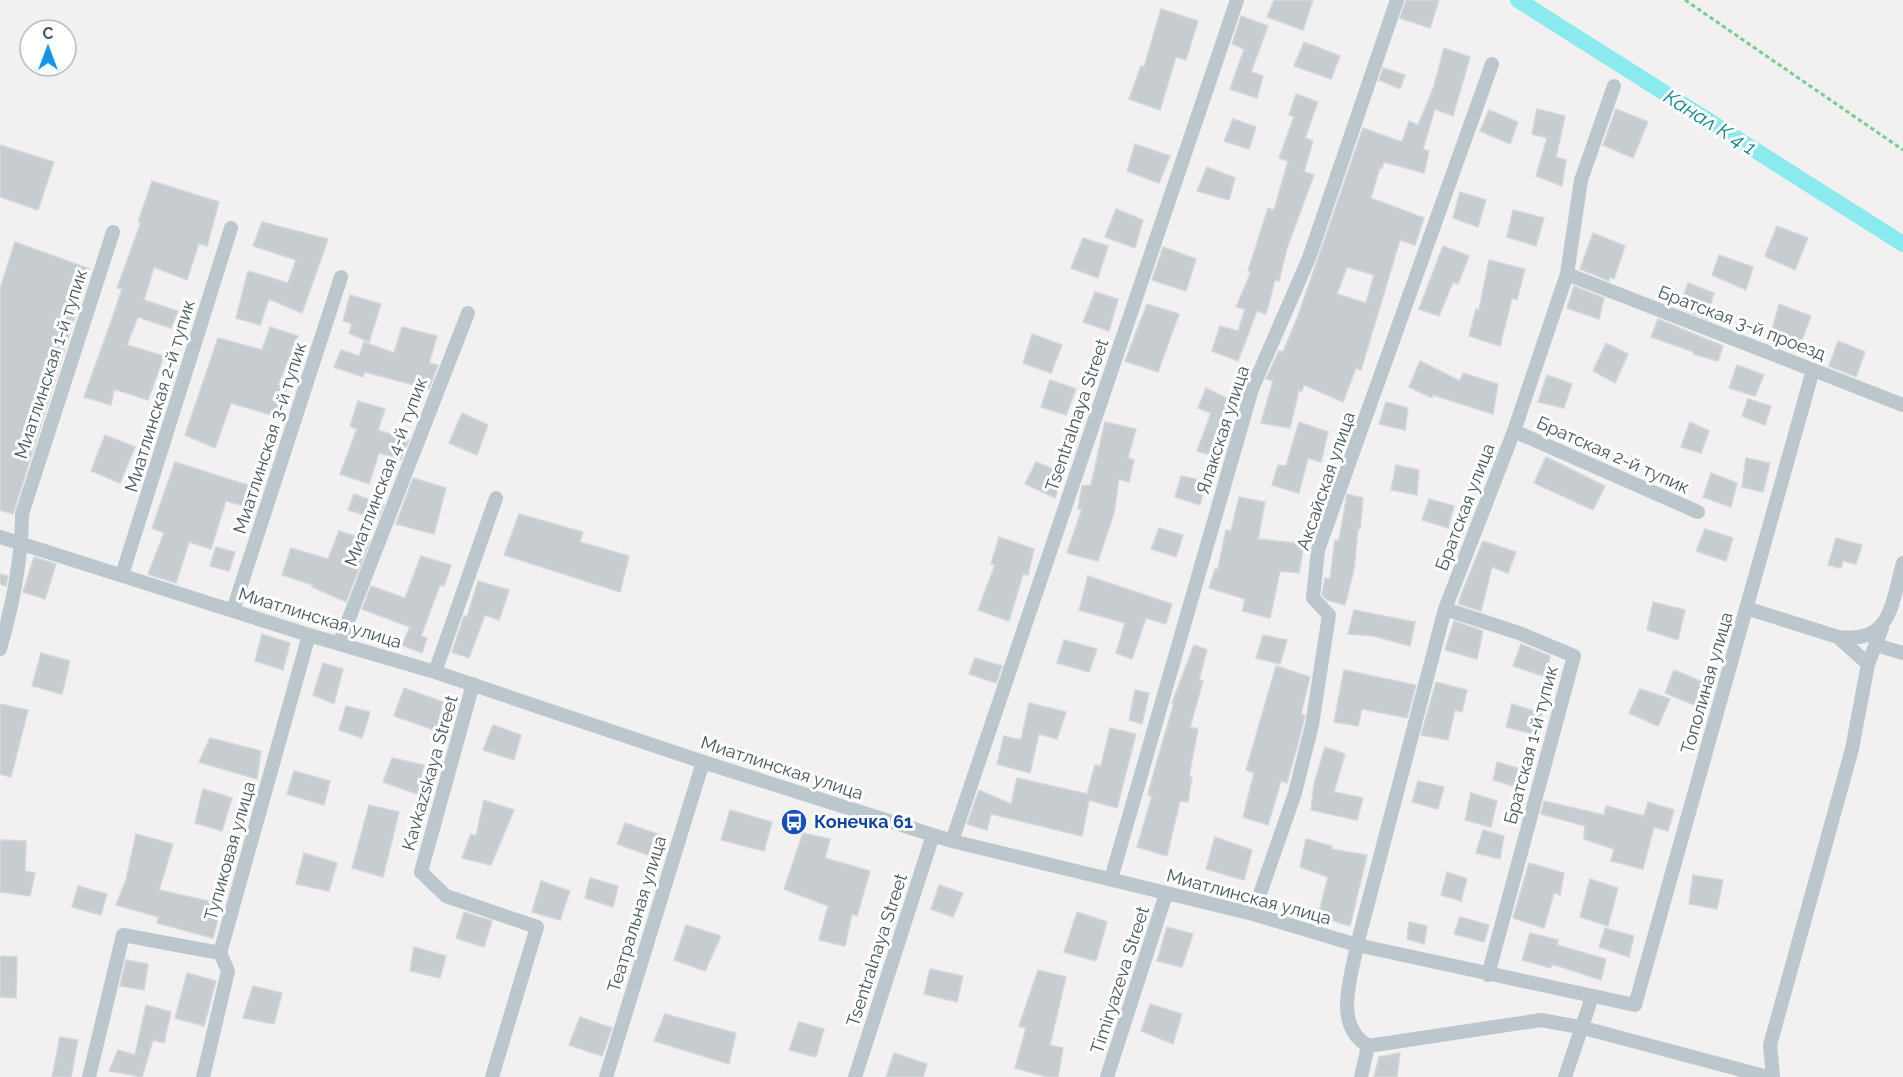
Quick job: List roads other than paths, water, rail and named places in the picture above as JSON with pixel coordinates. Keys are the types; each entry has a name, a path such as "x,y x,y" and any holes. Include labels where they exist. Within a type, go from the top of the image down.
{"street":[{"name":"Tsentralnaya Street","path":"952,841 1237,0"},
{"name":"Ялакская улица","path":"1111,879 1252,389 1309,258 1397,0"},
{"name":"Аксайская улица","path":"1253,914 1295,793 1312,725 1329,615 1313,598 1318,550 1492,63"},
{"name":"Братская улица","path":"1368,1046 1357,1039 1349,1026 1347,1000 1357,945 1446,609 1514,431 1568,274 1581,180 1614,86"},
{"name":"Миатлинская 2-й тупик","path":"122,575 231,228"},
{"name":"Миатлинская 1-й тупик","path":"0,649 14,601 22,543 22,514 112,231"},
{"name":"Братская 3-й проезд","path":"1568,274 1903,405"},
{"name":"Миатлинская 3-й тупик","path":"234,610 341,277"},
{"name":"Миатлинская 4-й тупик","path":"339,644 468,313"},
{"name":"Тополиная улица","path":"1635,1005 1813,370"},
{"name":"Братская 2-й тупик","path":"1514,431 1698,512"},
{"path":"435,672 496,498"},
{"name":"Миатлинская улица","path":"0,537 309,635 473,684 703,762 952,841 1253,914 1357,945 1635,1005"},
{"path":"1773,1077 1770,1045 1852,749 1868,663 1903,563"},
{"path":"1746,608 1838,637 1853,639 1870,636 1882,628"},
{"name":"Братская 1-й тупик","path":"1446,609 1519,633 1574,656 1488,975"},
{"name":"Тупиковая улица","path":"203,1077 228,971 220,953 309,635"},
{"path":"1838,637 1868,663"},
{"path":"1876,645 1903,653"},
{"name":"Kavkazskaya Street","path":"473,684 421,872 446,896 537,927 492,1077"},
{"name":"Театральная улица","path":"606,1077 703,762"},
{"name":"Tsentralnaya Street","path":"855,1077 933,835"},
{"name":"Timiryazeva Street","path":"1107,1077 1166,894"},
{"path":"88,1077 123,935 220,953"},
{"path":"1565,1077 1592,997"},
{"path":"1361,1077 1368,1046 1541,1020 1581,1027 1768,1077"}],"waterway":[{"name":"Канал К 4 1","path":"1518,0 1903,244"}],"place":[{"name":"Конечка 61","path":"794,822"}]}
